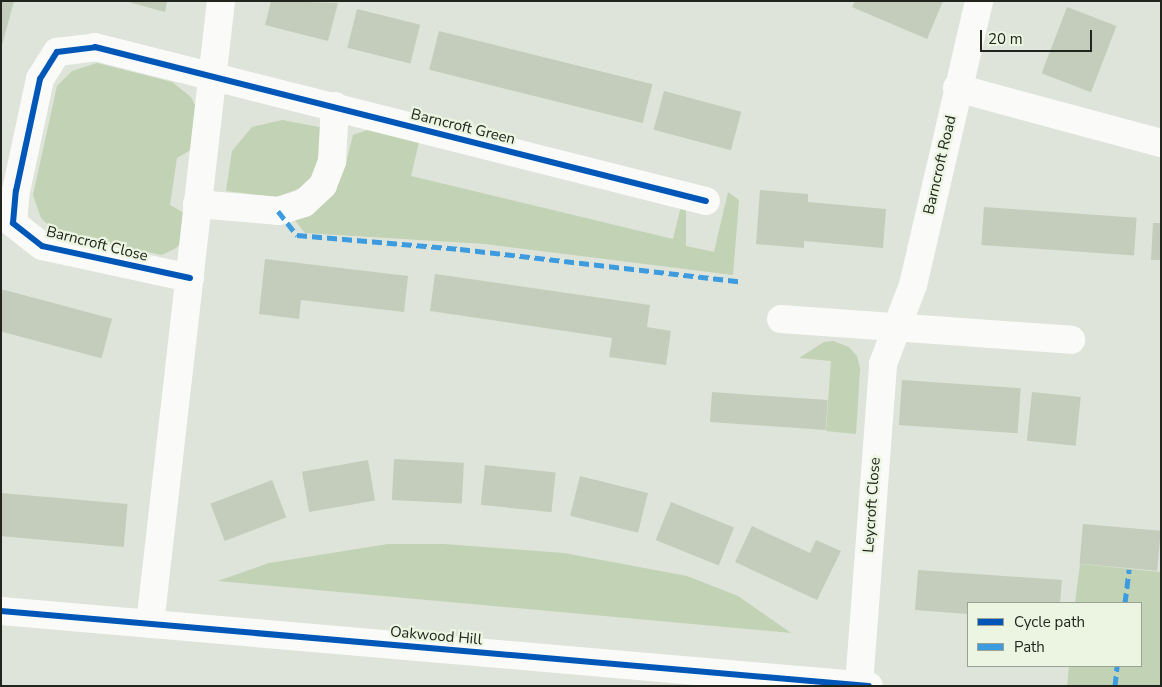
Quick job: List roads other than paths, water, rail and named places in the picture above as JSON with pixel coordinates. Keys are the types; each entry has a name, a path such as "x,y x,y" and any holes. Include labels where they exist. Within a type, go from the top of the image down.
{"street":[{"path":"150,624 221,1"},
{"name":"Barncroft Road","path":"896,328 913,285 957,88 979,1"},
{"name":"Barncroft Close","path":"190,278 42,246 13,223 16,191 40,80 58,52 95,47 213,78"},
{"name":"Barncroft Green","path":"213,78 335,106 706,201"},
{"path":"957,88 1161,143"},
{"path":"197,204 278,211 304,203 323,185 332,161 335,106"},
{"path":"781,318 1071,340"},
{"name":"Leycroft Close","path":"864,685 883,364 896,328"},
{"name":"Oakwood Hill","path":"1,611 864,685"}]}
